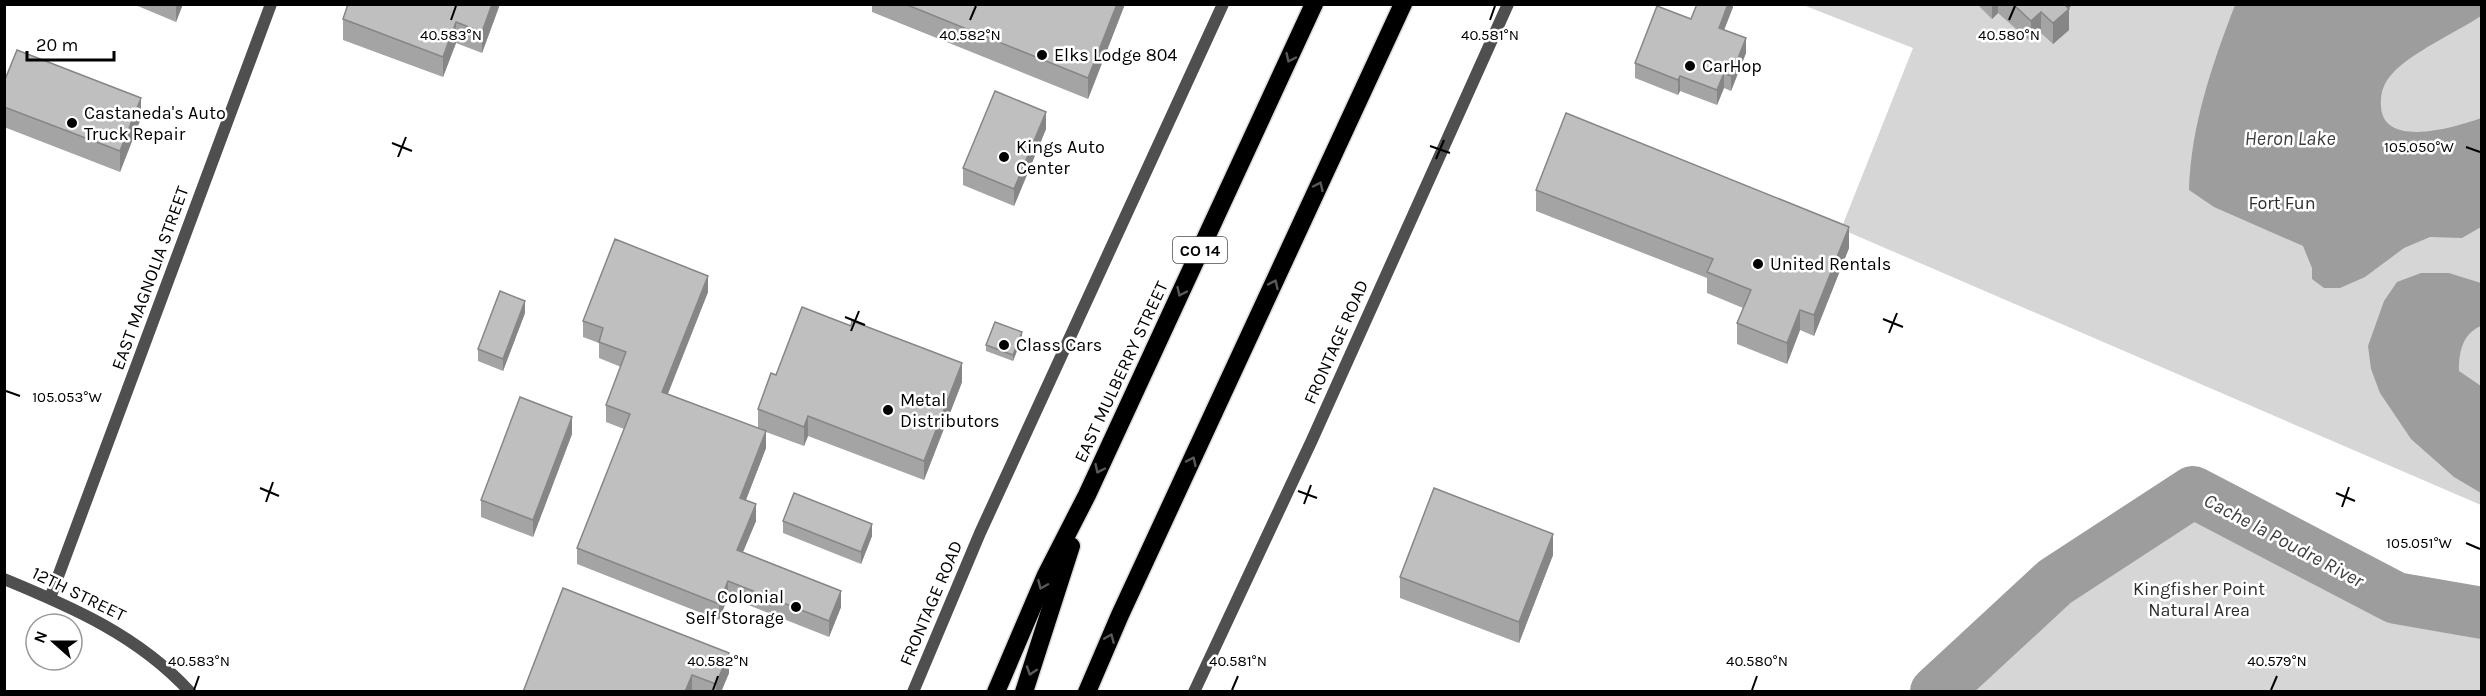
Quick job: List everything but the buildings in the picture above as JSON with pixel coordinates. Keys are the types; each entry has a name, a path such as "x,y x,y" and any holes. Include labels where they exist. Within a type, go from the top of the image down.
{"highway":[{"name":"EAST MULBERRY STREET","path":"996,692 1046,576 1087,495 1314,4"},
{"path":"1087,692 1120,615 1403,4"},
{"path":"1024,692 1087,495"}],"street":[{"name":"EAST MAGNOLIA STREET","path":"50,598 271,4"},
{"name":"FRONTAGE ROAD","path":"913,692 980,533 1223,4"},
{"name":"FRONTAGE ROAD","path":"1194,692 1312,440 1508,4"},
{"name":"12TH STREET","path":"4,579 109,626 147,652 190,692"}],"green space":[{"name":"Fort Fun","path":"1803,5 2481,5 2481,505 1841,229 1913,48"},
{"name":"Kingfisher Point Natural Area","path":"2193,492 2396,598 2481,613 2481,691 1936,691 2055,582"}],"water":[{"name":"Heron Lake","path":"2235,5 2481,5 2481,16 2410,58 2392,74 2383,89 2381,107 2385,120 2395,128 2408,131 2424,132 2457,126 2481,118 2481,227 2462,238 2430,237 2404,248 2365,277 2340,288 2324,288 2312,279 2312,268 2303,246 2214,207 2189,190 2198,119 2218,50"},
{"path":"2421,273 2449,273 2481,283 2481,326 2470,334 2463,344 2459,371 2481,386 2481,493 2454,477 2411,439 2380,393 2371,369 2368,346 2384,301 2397,282"}],"waterway":[{"name":"Cache la Poudre River","path":"1936,692 2055,582 2193,492 2396,598 2482,613"}],"place":[{"name":"Elks Lodge 804","path":"1042,55"},
{"name":"CarHop","path":"1690,66"},
{"name":"Castaneda's Auto Truck Repair","path":"72,123"},
{"name":"Kings Auto Center","path":"1004,157"},
{"name":"United Rentals","path":"1758,264"},
{"name":"Class Cars","path":"1004,345"},
{"name":"Metal Distributors","path":"888,410"},
{"name":"Colonial Self Storage","path":"796,607"}]}
